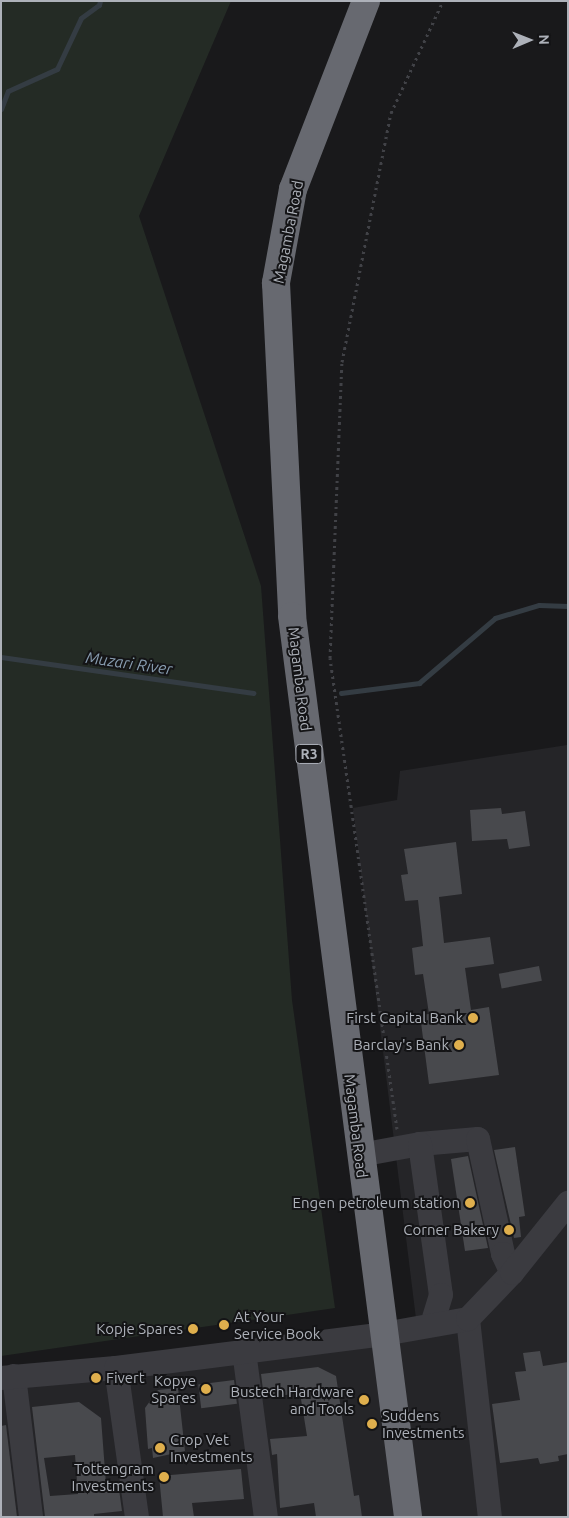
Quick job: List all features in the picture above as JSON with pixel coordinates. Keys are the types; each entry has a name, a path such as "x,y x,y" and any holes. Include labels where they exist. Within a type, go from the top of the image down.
{"highway":[{"name":"Magamba Road","path":"366,1 293,189 276,282 292,616 408,1517"}],"street":[{"path":"360,1155 478,1139 503,1254 512,1273"},
{"path":"410,1147 441,1295 432,1325"},
{"path":"31,1517 8,1377 116,1368 384,1334 468,1319 512,1273 568,1203"},
{"path":"468,1319 490,1517"},
{"path":"244,1351 266,1517"},
{"path":"116,1368 137,1517"}],"path":[{"path":"410,1147 330,658 342,362 391,113 443,1"}],"shaded area":[{"path":"1,1 231,1 139,216 261,586 292,1000 335,1308 1,1356"},
{"path":"567,745 568,1517 1,1517 1,1388 418,1335 353,808 397,800 400,771"}],"building":[{"path":"501,808 502,814 525,811 530,846 509,849 507,839 472,841 470,810"},
{"path":"456,842 462,894 439,897 444,943 490,937 494,964 465,968 471,1010 489,1007 499,1075 429,1084 420,1015 429,1014 423,974 415,975 412,948 423,946 418,900 405,901 401,875 408,874 404,849"},
{"path":"539,966 542,981 502,989 499,974"},
{"path":"515,1147 525,1216 519,1217 521,1237 514,1238 494,1150"},
{"name":"Engen petroleum station","path":"468,1156 488,1248 465,1251 451,1159"},
{"path":"540,1351 543,1366 568,1362 568,1454 558,1456 559,1461 540,1464 538,1458 500,1463 492,1404 520,1400 515,1372 526,1371 523,1353"},
{"path":"318,1367 336,1376 354,1496 359,1495 362,1517 316,1517 314,1503 280,1508 277,1454 272,1455 270,1439 307,1436 300,1393 264,1398 261,1374"},
{"path":"234,1380 237,1404 201,1408 198,1384"},
{"path":"178,1388 185,1451 153,1458 152,1448 148,1449 145,1408 158,1390"},
{"path":"79,1402 101,1418 106,1484 118,1482 122,1511 94,1514 94,1517 45,1517 32,1407","holes":["75,1455 78,1494 50,1496 44,1458"]},
{"path":"6,1425 17,1517 1,1517 1,1426"},
{"path":"241,1469 244,1499 192,1503 194,1517 163,1517 159,1476"}],"waterway":[{"name":"Muzari River","path":"1,109 8,91 57,69 81,18 99,5 100,1"},
{"name":"Muzari River","path":"341,693 419,683 495,618 539,605 568,606"},
{"name":"Muzari River","path":"1,657 253,693"}],"place":[{"name":"First Capital Bank","path":"473,1018"},
{"name":"Barclay's Bank","path":"459,1045"},
{"name":"Engen petroleum station","path":"470,1203"},
{"name":"Corner Bakery","path":"509,1230"},
{"name":"At Your Service Book","path":"224,1325"},
{"name":"Kopje Spares","path":"193,1329"},
{"name":"Fivert","path":"96,1378"},
{"name":"Kopye Spares","path":"206,1389"},
{"name":"Bustech Hardware and Tools","path":"364,1400"},
{"name":"Suddens Investments","path":"372,1424"},
{"name":"Crop Vet Investments","path":"160,1448"},
{"name":"Tottengram Investments","path":"164,1477"}]}
